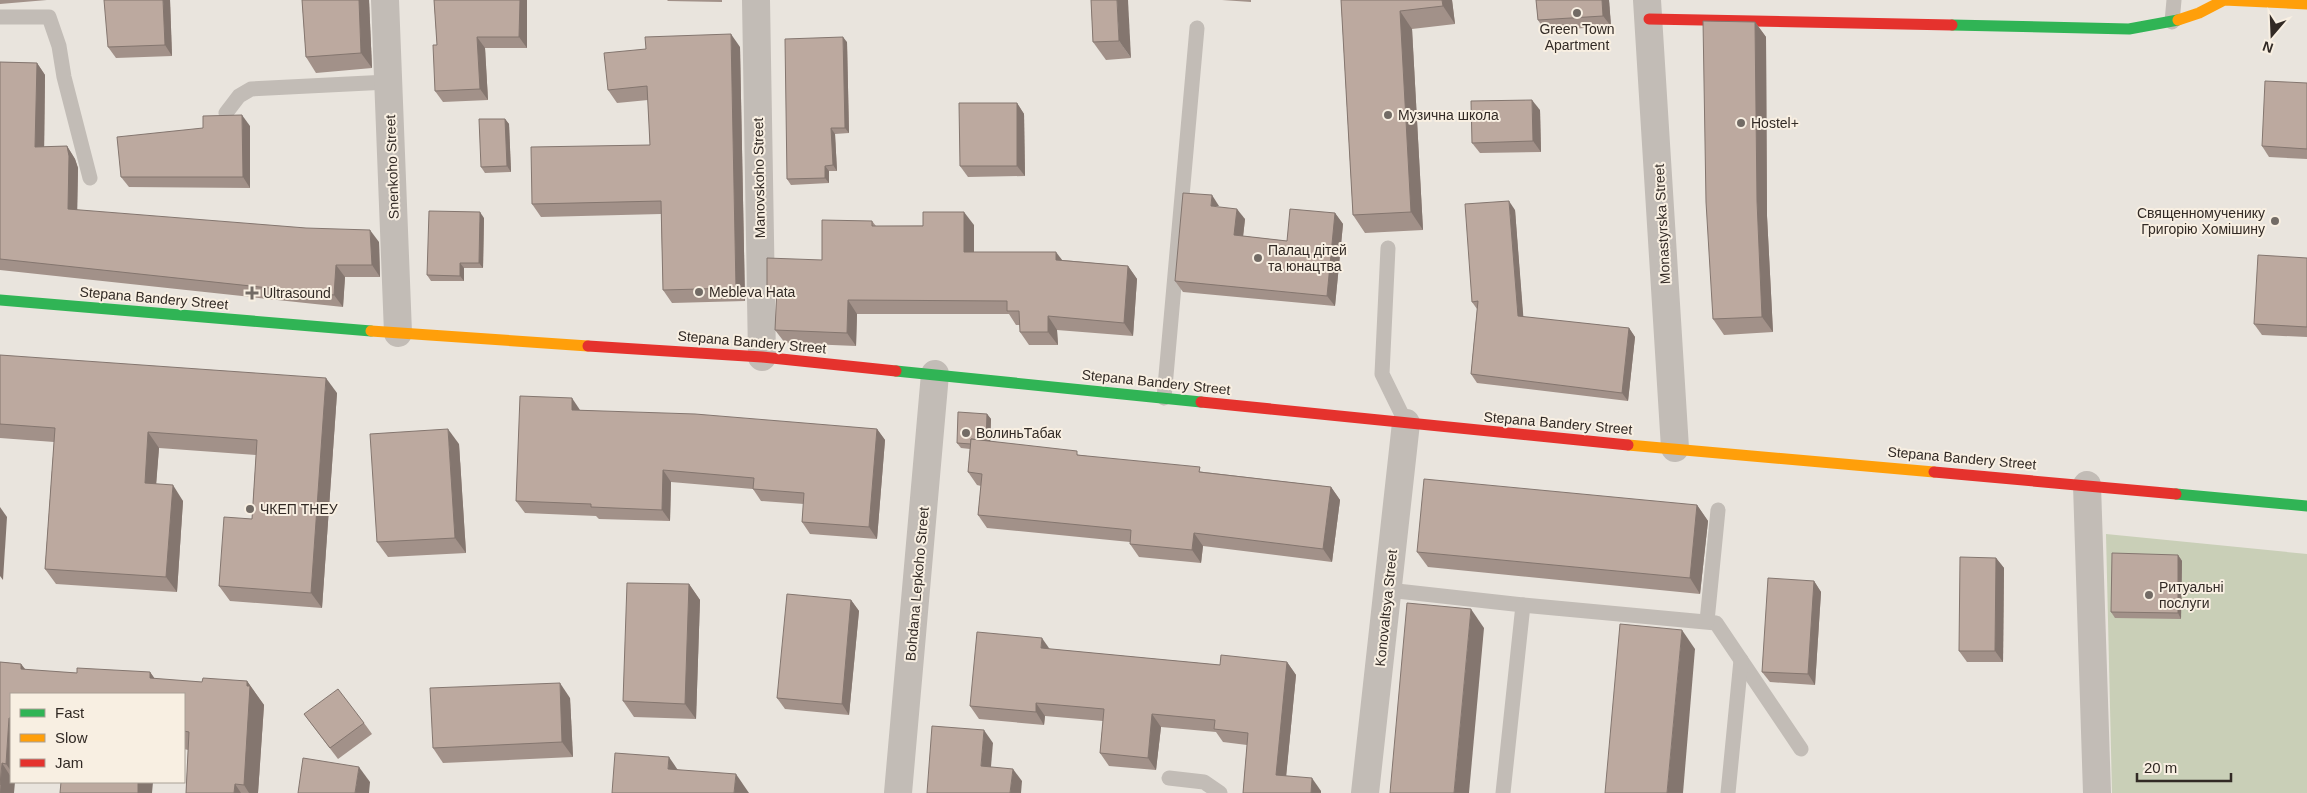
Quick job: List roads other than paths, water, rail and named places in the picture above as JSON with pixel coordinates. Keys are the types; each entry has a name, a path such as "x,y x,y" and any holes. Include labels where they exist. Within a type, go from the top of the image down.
{"street":[{"name":"Snenkoho Street","path":"386,0 398,333"},
{"name":"Manovskoho Street","path":"756,0 762,357"},
{"path":"1648,10 2129,28 2172,22 2198,13 2224,0 2307,4"},
{"name":"Monastyrska Street","path":"1648,10 1675,448"},
{"name":"Stepana Bandery Street","path":"0,300 398,333 762,357 1406,423 2087,484 2307,506"},
{"name":"Bohdana Lepkoho Street","path":"898,793 936,374"},
{"name":"Konovaltsya Street","path":"1366,793 1406,423"},
{"path":"2087,484 2097,793"}],"lane":[{"path":"2172,22 2174,0"},
{"path":"0,17 49,17 59,46 64,77 90,178"},
{"path":"1164,398 1197,28"},
{"path":"226,113 238,96 251,89 388,82"},
{"path":"1388,248 1382,374 1406,423"},
{"path":"1707,621 1718,510"},
{"path":"1388,590 1523,605 1716,622 1801,749"},
{"path":"1503,793 1523,605"},
{"path":"1728,793 1741,660"},
{"path":"1169,778 1204,782 1220,793"}],"place":[{"name":"Green Town Apartment","path":"1577,13"},
{"name":"Музична школа","path":"1388,115"},
{"name":"Hostel+","path":"1741,123"},
{"name":"Священномученику Григорію Хомішину","path":"2275,221"},
{"name":"Палац дітей та юнацтва","path":"1258,258"},
{"name":"Mebleva Hata","path":"699,292"},
{"name":"Ultrasound","path":"252,293"},
{"name":"ВолиньТабак","path":"966,433"},
{"name":"ЧКЕП ТНЕУ","path":"250,509"},
{"name":"Ритуальні послуги","path":"2149,595"}]}
